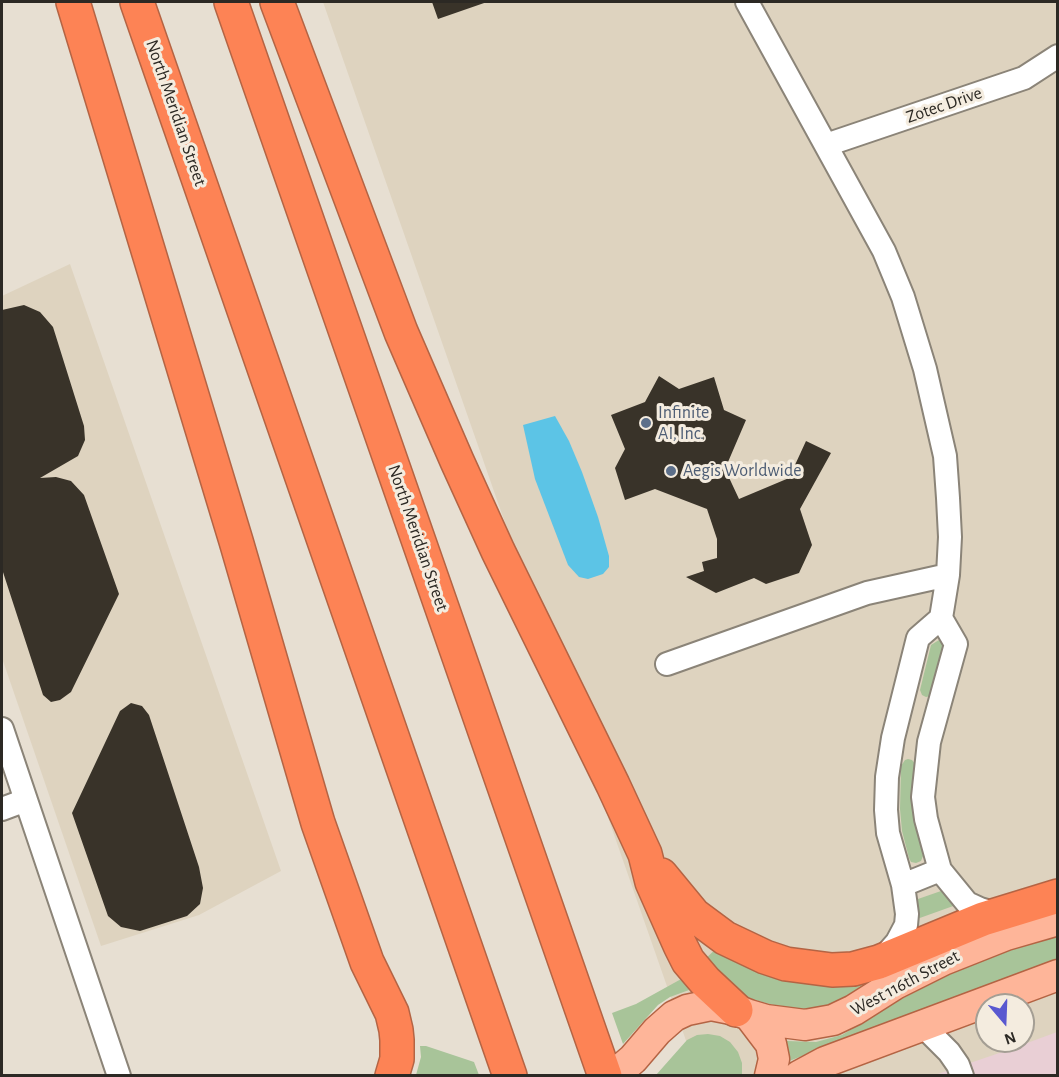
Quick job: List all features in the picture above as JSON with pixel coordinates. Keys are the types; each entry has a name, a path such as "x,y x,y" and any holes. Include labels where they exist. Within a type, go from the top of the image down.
{"highway":[{"path":"73,2 236,541 318,823 367,962 394,1022 397,1059 392,1076"},
{"name":"North Meridian Street","path":"137,2 510,1076"},
{"name":"North Meridian Street","path":"231,2 605,1076"},
{"path":"277,2 420,380 498,551 645,854 652,882 688,961 705,981 742,1012"},
{"path":"645,854 694,915 715,932 743,948 776,961 809,968 853,969 879,962 965,925 1058,896"}],"main road":[{"name":"West 116th Street","path":"613,1076 633,1059 657,1031 680,1013 693,1008 711,1005 766,1020 806,1025 833,1020 854,1011 895,984 943,960 1006,935 1058,920"},
{"path":"799,1076 825,1062 1058,975"},
{"path":"742,1012 771,1044 774,1059 770,1076"}],"street":[{"path":"747,2 884,251 913,325 945,456 950,537 948,575 941,618 956,644 929,742 923,797 926,819 940,870 967,903 998,914"},
{"name":"Zotec Drive","path":"826,145 1024,78 1058,56"},
{"path":"667,664 867,593 948,575"},
{"path":"879,962 897,942 906,925 907,914 903,885 888,833 886,810 887,777 893,738 918,638 941,618"},
{"path":"2,729 119,1076"},
{"path":"2,808 26,800"},
{"path":"903,885 940,870"},
{"path":"922,1025 949,1052 962,1076"}],"shaded area":[{"path":"323,2 1057,2 1057,1075 698,1075"},
{"path":"70,264 281,871 199,915 101,946 2,658 2,296"},
{"path":"1057,1032 1057,1075 932,1076 999,1053 1035,1053 1035,1040"}],"green space":[{"path":"939,640 946,646 931,696 926,697 920,690 931,645"},
{"path":"908,759 916,765 916,820 923,856 921,861 916,863 911,862 909,858 902,831 900,809 901,766"},
{"path":"941,891 956,905 917,919 918,899"},
{"path":"1057,935 1057,960 789,1061 784,1042 816,1042 842,1035 950,973 1001,952"},
{"path":"718,947 881,974 845,1000 829,1006 804,1010 781,1007 744,997 703,961"},
{"path":"683,978 689,990 670,997 658,1005 623,1044 612,1013 636,1004"},
{"path":"697,1035 720,1036 730,1042 738,1052 742,1063 742,1075 656,1075 687,1040"},
{"path":"420,1046 474,1062 479,1075 416,1075 421,1057"}],"water":[{"path":"555,416 582,472 609,556 609,567 603,574 588,579 579,577 568,565 535,479 523,425"}],"building":[{"path":"432,2 487,2 438,19"},
{"path":"24,305 40,312 53,327 84,426 85,440 78,456 40,478 56,477 71,481 84,495 119,594 71,692 60,700 51,702 43,695 2,569 2,310"},
{"path":"659,376 679,389 714,377 724,410 746,420 725,469 739,499 789,478 806,441 831,453 800,509 812,545 799,573 766,584 754,578 716,593 686,577 704,571 702,562 717,558 717,539 707,509 655,489 625,500 615,468 625,449 611,415 645,402"},
{"path":"131,703 142,706 149,715 199,867 203,888 200,904 187,916 140,931 121,927 108,916 72,813 120,711"}],"place":[{"name":"Infinite AI, Inc.","path":"646,423"},
{"name":"Aegis Worldwide","path":"671,471"}]}
